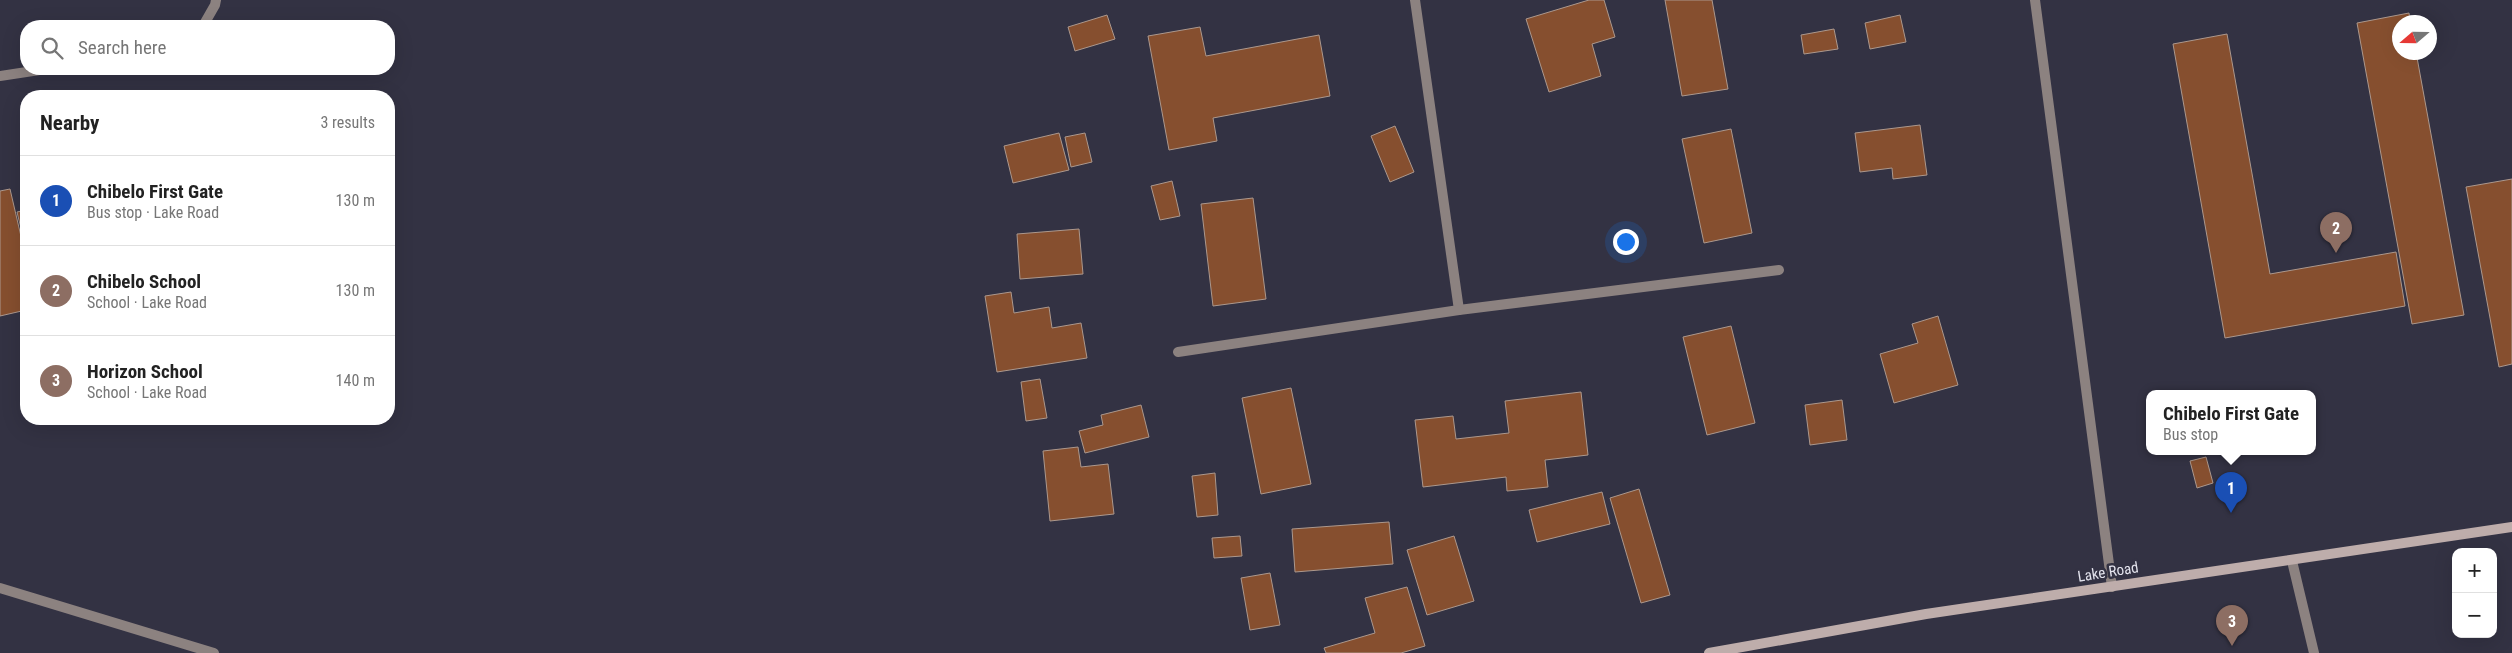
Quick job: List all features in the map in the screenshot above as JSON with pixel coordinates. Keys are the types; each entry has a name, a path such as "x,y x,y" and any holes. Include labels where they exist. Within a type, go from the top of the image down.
{"main road":[{"name":"Lake Road","path":"1709,653 1926,614 2512,527"}],"street":[{"path":"206,20 216,0"},
{"path":"1415,0 1460,310"},
{"path":"2035,0 2112,587"},
{"path":"0,76 20,73"},
{"path":"1178,352 1460,310 1779,270"},
{"path":"2292,561 2314,653"},
{"path":"0,588 214,653"}],"building":[{"path":"1589,0 1604,0 1615,37 1592,44 1601,76 1549,92 1526,19"},
{"path":"1665,0 1712,0 1728,89 1682,96"},
{"path":"1107,15 1115,39 1075,51 1068,27"},
{"path":"1900,15 1906,42 1870,49 1865,23"},
{"path":"2392,16 2392,60 2417,60 2464,315 2412,324 2357,23"},
{"path":"1200,27 1206,56 1319,35 1330,96 1213,118 1217,141 1169,150 1148,36"},
{"path":"1834,29 1838,49 1804,54 1801,35"},
{"path":"2227,34 2270,274 2396,252 2405,306 2225,338 2173,44"},
{"path":"1920,125 1927,175 1893,179 1892,168 1860,172 1855,133"},
{"path":"1395,126 1414,172 1390,182 1371,136"},
{"path":"1731,129 1752,233 1704,243 1682,139"},
{"path":"1059,133 1069,170 1013,183 1004,146"},
{"path":"1085,133 1092,162 1071,167 1065,137"},
{"path":"2512,179 2512,364 2499,367 2466,187"},
{"path":"1172,181 1180,216 1160,220 1151,186"},
{"path":"10,189 20,232 20,311 0,316 0,191"},
{"path":"1253,198 1266,299 1213,306 1201,204"},
{"path":"20,211 20,224 17,212"},
{"path":"1079,229 1083,274 1020,279 1017,234"},
{"path":"1011,292 1014,313 1049,307 1052,328 1081,323 1087,358 997,372 985,296"},
{"path":"1938,316 1958,385 1894,403 1880,354 1918,343 1912,324"},
{"path":"1731,326 1755,423 1707,435 1683,337"},
{"path":"1040,379 1047,418 1026,421 1021,382"},
{"path":"1291,388 1311,484 1261,494 1242,398"},
{"path":"1581,392 1588,455 1545,460 1548,487 1507,491 1506,477 1423,487 1415,420 1453,416 1456,439 1509,433 1505,401"},
{"path":"1842,400 1847,440 1810,445 1805,405"},
{"path":"1141,405 1149,437 1085,453 1079,431 1103,425 1101,415"},
{"path":"1078,447 1081,467 1108,464 1114,514 1050,521 1043,451"},
{"path":"2206,457 2213,483 2197,488 2190,461"},
{"path":"1215,473 1218,515 1197,517 1192,476"},
{"path":"1639,489 1670,595 1641,603 1610,498"},
{"path":"1602,492 1610,524 1537,542 1529,510"},
{"path":"1389,522 1393,564 1295,572 1292,529"},
{"path":"1240,536 1242,556 1214,558 1212,538"},
{"path":"1454,536 1474,601 1427,615 1407,550"},
{"path":"1270,573 1280,625 1250,630 1241,578"},
{"path":"1407,587 1425,646 1401,653 1326,653 1324,648 1375,633 1365,598"}],"place":[{"name":"Chibelo School","path":"2336,253"},
{"name":"Chibelo First Gate","path":"2231,513"},
{"name":"Horizon School","path":"2232,646"}]}
